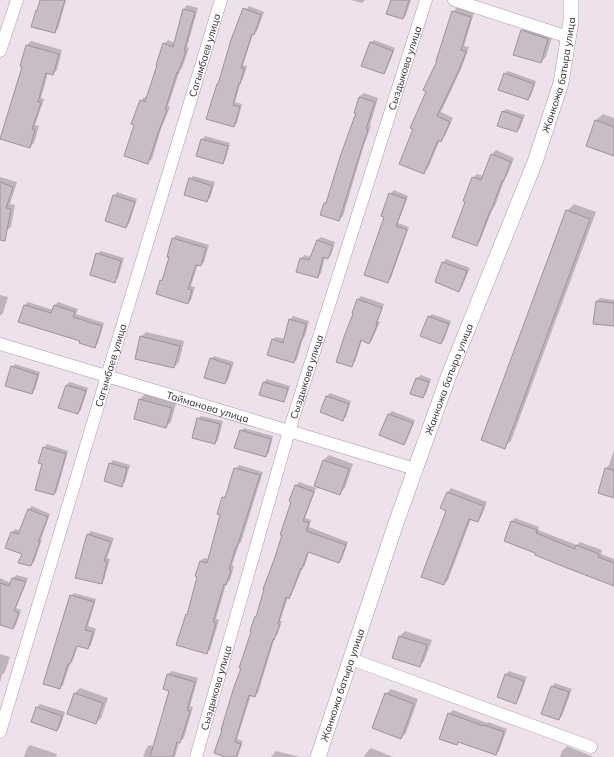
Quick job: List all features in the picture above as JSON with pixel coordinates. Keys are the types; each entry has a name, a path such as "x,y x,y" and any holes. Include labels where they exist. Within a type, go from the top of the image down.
{"street":[{"path":"0,51 16,0"},
{"name":"Сагымбаев улица","path":"0,732 222,0"},
{"name":"Сыздыкова улица","path":"196,757 289,431 426,0"},
{"path":"454,0 568,37"},
{"name":"Жанкожа батыра улица","path":"318,757 415,469 449,376 535,162 561,83 571,21 571,0"},
{"name":"Тайманова улица","path":"0,344 415,469"},
{"path":"350,659 591,747"}],"building":[{"path":"40,0 65,0 55,33 31,27"},
{"path":"391,0 409,0 403,19 386,14"},
{"path":"243,8 261,15 254,35 252,34 241,68 244,69 233,105 240,107 234,127 206,119 231,40"},
{"path":"183,9 195,12 184,51 186,51 178,73 177,72 165,110 167,110 148,164 124,156 134,125 131,124 140,100 145,102 163,43 173,47"},
{"path":"452,11 471,17 461,50 466,52 437,116 450,122 441,142 438,140 424,174 399,164 413,129 410,128 426,92 423,90 437,61"},
{"path":"521,30 548,39 541,63 513,55"},
{"path":"370,42 393,51 384,74 361,66"},
{"path":"26,45 59,54 53,75 46,73 38,102 41,103 32,129 35,130 30,148 0,139 22,67 20,66"},
{"path":"504,73 534,84 528,100 498,90"},
{"path":"359,97 375,102 366,129 368,130 339,221 320,215 324,203 326,203 341,154 356,113 354,113"},
{"path":"502,111 522,118 517,132 497,126"},
{"path":"595,120 614,127 614,156 586,146"},
{"path":"201,139 228,146 223,164 196,156"},
{"path":"491,154 511,162 503,182 502,181 477,246 452,237 465,202 463,201 472,177 481,180"},
{"path":"189,178 212,186 207,202 184,195"},
{"path":"0,182 13,187 6,208 11,209 5,241 0,240"},
{"path":"389,193 406,199 396,226 407,230 388,283 364,275 384,217 381,216"},
{"path":"113,195 135,202 126,228 105,221"},
{"path":"566,210 590,219 505,449 481,440"},
{"path":"172,238 206,248 201,266 196,265 188,289 192,290 188,304 156,294 160,280 162,281 169,257 167,257"},
{"path":"317,240 333,246 328,259 323,257 318,278 296,272 300,258 309,260"},
{"path":"96,253 121,261 115,283 90,275"},
{"path":"442,262 467,271 459,292 435,282"},
{"path":"357,299 382,308 369,344 361,340 352,367 336,362"},
{"path":"596,301 614,303 614,326 593,324"},
{"path":"24,305 51,313 54,305 75,312 73,317 102,326 95,348 79,343 80,341 18,322"},
{"path":"428,316 449,324 441,344 420,336"},
{"path":"289,319 306,324 294,363 267,355 272,339 283,343"},
{"path":"140,336 180,346 174,368 135,359"},
{"path":"210,358 231,365 225,384 204,378"},
{"path":"11,366 38,375 32,394 5,386"},
{"path":"416,378 429,382 423,398 410,394"},
{"path":"263,382 288,389 284,402 259,395"},
{"path":"66,385 86,391 78,414 58,408"},
{"path":"326,396 349,404 343,421 320,412"},
{"path":"139,399 172,408 166,428 134,419"},
{"path":"388,414 413,423 404,445 379,435"},
{"path":"197,418 220,424 215,444 192,438"},
{"path":"240,430 271,439 266,457 234,448"},
{"path":"43,447 66,454 54,495 35,490 42,464 38,463"},
{"path":"323,460 349,469 340,495 314,486"},
{"path":"109,463 127,468 122,487 104,481"},
{"path":"234,468 260,475 229,569 231,570 226,585 224,584 213,622 216,623 207,654 176,645 186,614 187,615 197,577 195,576 200,561 207,563 220,515 217,514 222,497 225,498"},
{"path":"605,468 614,470 614,498 598,493"},
{"path":"295,485 314,492 303,521 309,523 306,531 346,545 339,563 308,552 289,599 286,597 278,624 280,625 274,640 273,639 255,697 249,695 235,742 241,744 236,757 225,757 214,753 241,668 239,668 255,616 256,617 263,589 282,535 280,535"},
{"path":"447,492 484,506 478,522 469,519 444,585 421,577 446,511 440,508"},
{"path":"28,509 48,517 38,542 40,542 31,566 18,563 22,554 5,548 11,532 18,534"},
{"path":"511,521 537,530 536,533 575,549 576,545 599,554 598,557 614,563 614,586 535,555 535,553 504,541"},
{"path":"87,534 111,542 104,561 107,562 102,584 75,578"},
{"path":"12,578 26,582 14,611 19,613 13,629 0,625 0,583 9,586"},
{"path":"70,595 94,602 85,630 93,632 88,649 77,646 70,664 68,664 60,689 43,684"},
{"path":"399,636 427,645 420,667 392,658"},
{"path":"167,674 195,682 187,710 190,711 180,743 177,742 173,757 150,757 169,691 163,689"},
{"path":"505,674 524,681 516,704 497,697"},
{"path":"551,686 569,692 559,720 541,714"},
{"path":"74,693 103,703 96,724 67,714"},
{"path":"385,693 414,704 401,739 372,728"},
{"path":"36,707 62,716 57,731 31,722"},
{"path":"448,713 504,732 496,755 458,742 457,745 439,739"}]}
